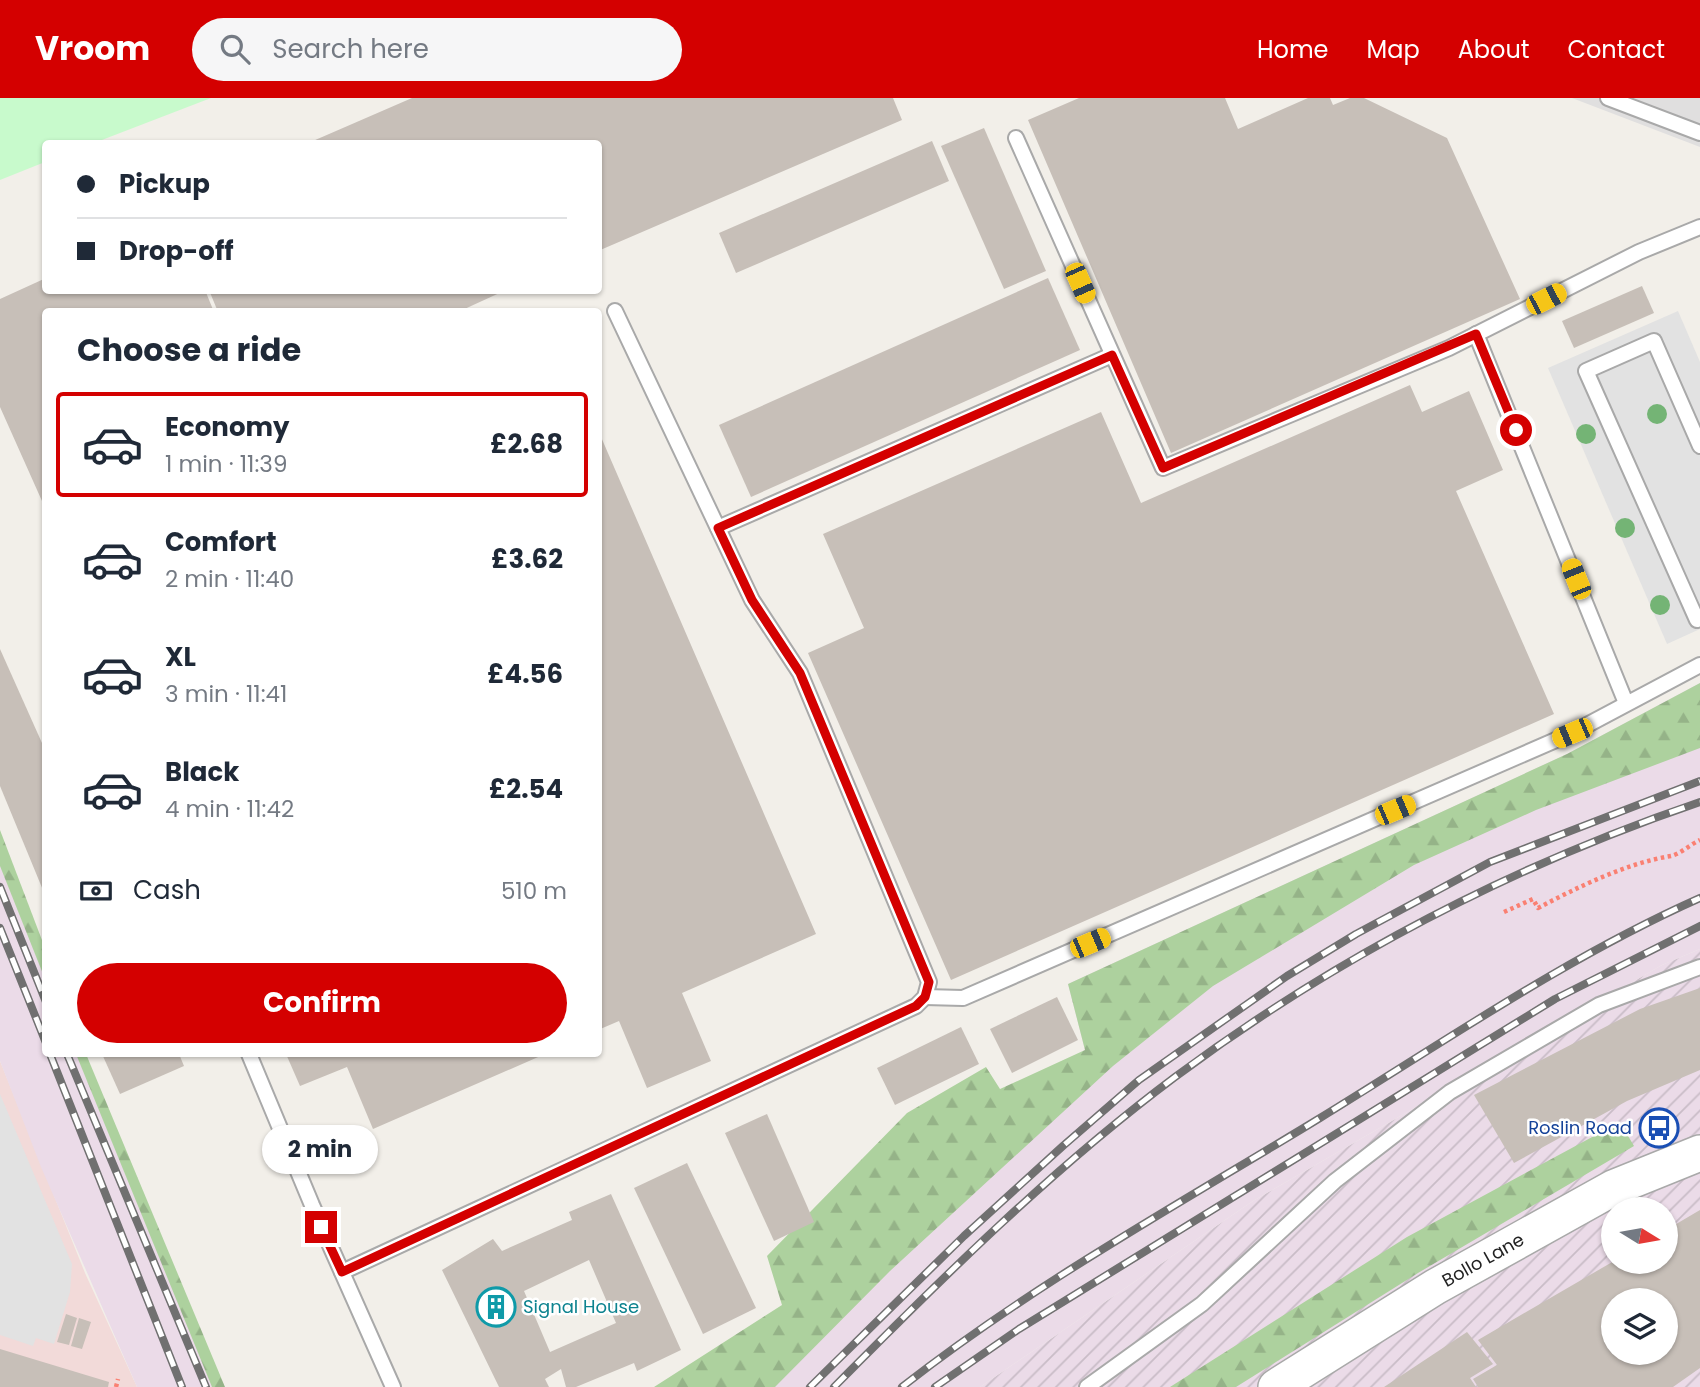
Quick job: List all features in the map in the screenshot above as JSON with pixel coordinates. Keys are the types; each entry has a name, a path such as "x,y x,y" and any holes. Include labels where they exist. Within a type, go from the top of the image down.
{"street":[{"name":"Bollo Lane","path":"1276,1387 1436,1287 1613,1188 1700,1153"}],"lane":[{"path":"1608,98 1700,133"},
{"path":"1016,138 1163,468 1476,334 1639,252 1700,227"},
{"path":"342,1272 916,1006 925,997 929,982 800,673 752,600 615,311"},
{"path":"1476,334 1626,703"},
{"path":"1697,620 1586,371 1654,341 1700,446"},
{"path":"718,528 1112,355"},
{"path":"925,997 963,998 1572,733 1700,665"},
{"path":"1087,1387 1202,1304 1335,1181 1450,1092 1600,1005 1700,967"},
{"path":"250,1057 393,1387"}],"path":[{"path":"1504,912 1533,899 1538,908 1631,867 1663,855 1671,856 1700,840"},
{"path":"116,1387 118,1379"}],"shaded area":[{"path":"1572,98 1700,98 1700,147"},
{"path":"1678,311 1700,362 1700,629 1667,644 1548,368"},
{"path":"1700,683 1700,949 1662,965 1253,1201 980,1387 710,1387 1085,1050 1068,984 1567,754"},
{"path":"0,840 42,949 42,1057 84,1057 224,1387 137,1387 41,1167 0,1061"},
{"path":"1700,949 1700,1387 980,1387 1253,1201 1662,965"},
{"path":"0,1061 85,1273 137,1387 0,1387"},
{"path":"0,1094 72,1264 70,1292 54,1344 36,1338 33,1346 0,1335"}],"green space":[{"path":"0,98 211,98 102,140 42,140 42,163 0,180"},
{"path":"1700,683 1700,748 1536,810 1414,865 1213,986 1113,1066 890,1271 775,1387 654,1387 782,1305 767,1256 907,1113 986,1067 1000,1089 1085,1050 1068,984 1567,754"},
{"path":"0,830 42,940 42,971 0,866"},
{"path":"77,1057 87,1057 225,1387 212,1387"},
{"path":"1620,1122 1634,1146 1418,1273 1236,1387 1170,1387 1407,1237"}],"building":[{"path":"412,98 893,98 902,120 602,249 602,140 315,140"},
{"path":"1079,98 1225,98 1238,129 1308,98 1330,98 1333,105 1350,98 1364,98 1447,138 1520,299 1171,453 1028,120"},
{"path":"984,128 1046,271 1004,289 941,146"},
{"path":"932,141 949,181 736,273 719,233"},
{"path":"1048,278 1080,350 751,497 719,425"},
{"path":"42,280 42,294 207,294 212,308 42,308 42,501 0,407 0,299"},
{"path":"1642,286 1654,313 1574,348 1562,321"},
{"path":"211,294 497,294 467,308 216,308"},
{"path":"1410,385 1422,412 1469,391 1503,470 1456,491 1554,714 951,980 808,653 864,628 823,534 1101,412 1141,503"},
{"path":"602,439 816,934 682,993 711,1061 647,1088 619,1021 602,1028"},
{"path":"0,649 42,743 42,888 0,786"},
{"path":"1700,988 1700,1070 1627,1101 1514,1163 1474,1095 1640,1009"},
{"path":"1057,997 1078,1040 1012,1073 990,1029"},
{"path":"961,1027 979,1064 895,1105 877,1068"},
{"path":"103,1057 180,1057 184,1066 120,1094"},
{"path":"287,1057 538,1057 373,1129 347,1067 300,1086"},
{"path":"767,1114 814,1222 774,1241 725,1133"},
{"path":"687,1163 756,1308 703,1334 634,1188"},
{"name":"Signal House","path":"611,1194 681,1350 637,1371 634,1363 576,1387 566,1387 561,1369 545,1379 549,1387 499,1387 442,1270 493,1239 502,1251 572,1220 569,1212","holes":["589,1260 616,1323 550,1352 524,1291"]},
{"path":"1700,1210 1700,1368 1673,1387 1478,1387 1473,1379 1497,1365 1478,1340 1601,1269 1601,1274 1678,1274 1678,1223"},
{"path":"66,1314 77,1318 69,1345 57,1342"},
{"path":"79,1318 91,1322 82,1349 71,1346"},
{"path":"1467,1332 1493,1364 1470,1378 1476,1387 1384,1387"},
{"path":"0,1349 109,1382 108,1387 0,1387"}],"railway":[{"path":"810,1387 964,1236 1139,1080 1287,976 1356,934 1490,862 1700,781"},
{"path":"834,1387 957,1265 1085,1149 1129,1112 1236,1034 1298,993 1427,919 1561,855 1700,802"},
{"path":"0,887 42,992"},
{"path":"902,1387 1002,1314 1107,1246 1554,973 1700,898"},
{"path":"935,1387 1019,1329 1555,999 1700,926"},
{"path":"0,928 42,1033"},
{"path":"51,1057 182,1387"},
{"path":"68,1057 206,1387"}],"place":[{"name":"Roslin Road","path":"1659,1128"},
{"name":"Signal House","path":"496,1307"}],"route":[{"path":"321,1227 342,1272 916,1006 925,997 929,982 800,673 752,600 718,528 1112,355 1163,468 1449,348 1476,334 1516,430"}]}
